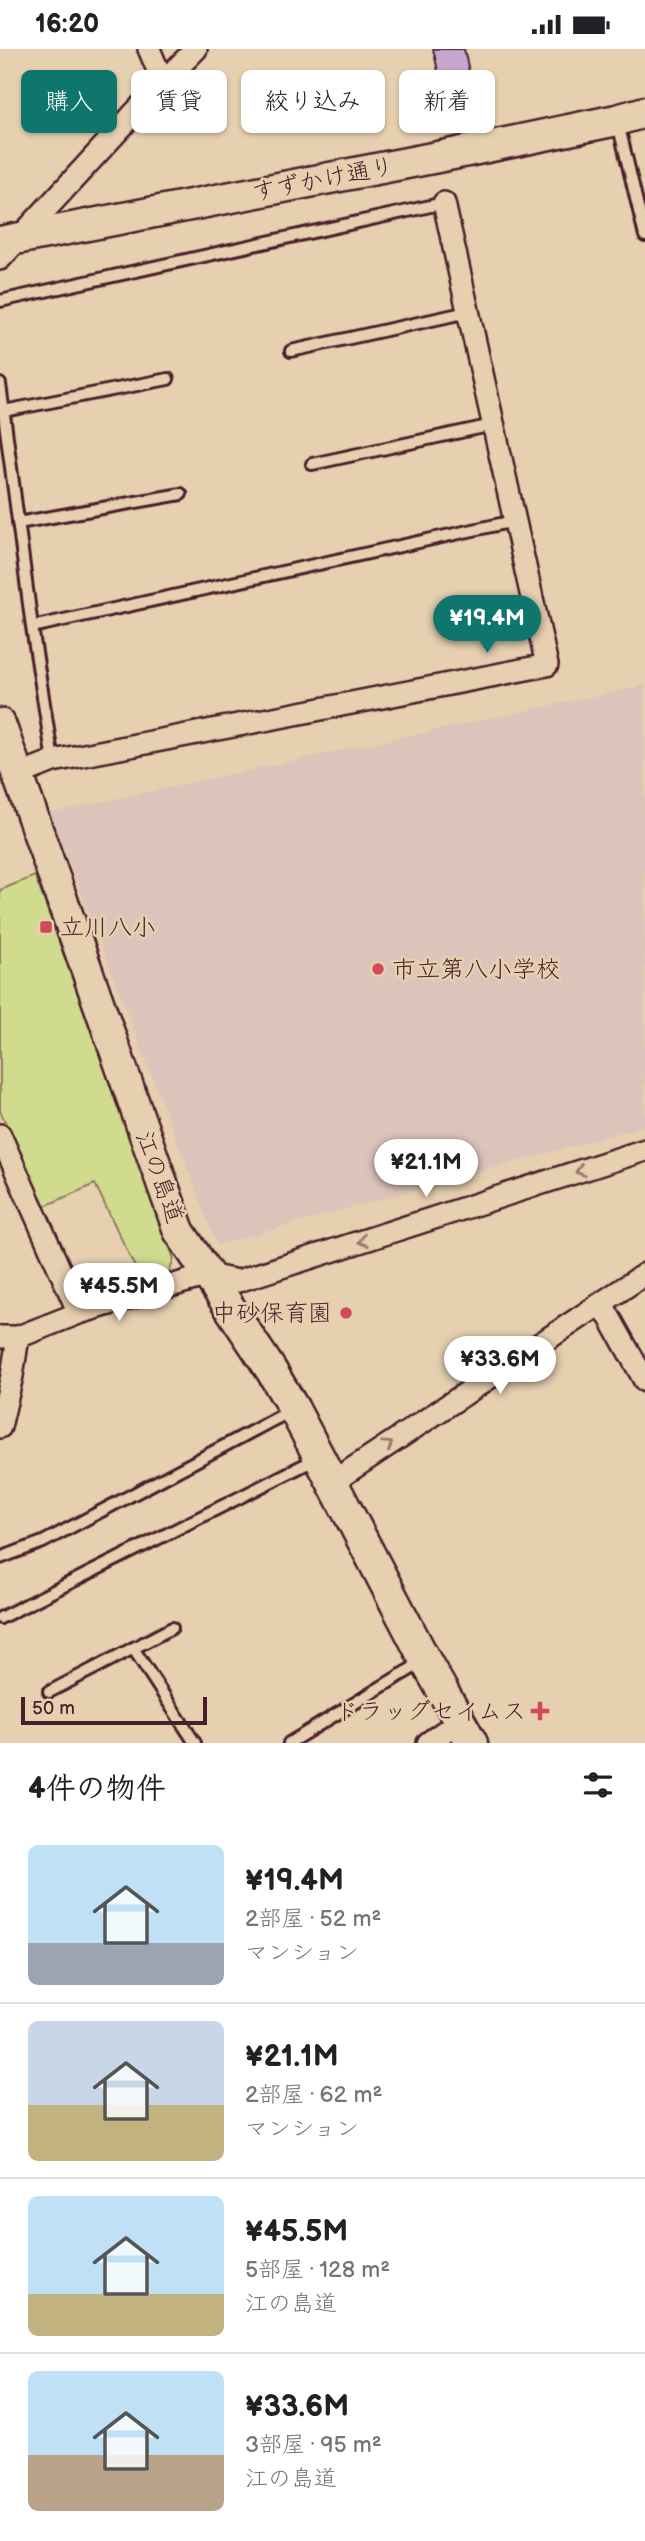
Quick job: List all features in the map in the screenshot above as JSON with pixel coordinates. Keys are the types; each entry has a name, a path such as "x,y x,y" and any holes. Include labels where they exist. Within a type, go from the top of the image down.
{"street":[{"path":"149,49 158,70"},
{"path":"175,70 196,49"},
{"path":"0,259 11,240 131,115"},
{"name":"すずかけ通り","path":"11,240 631,116"},
{"path":"18,775 53,761 547,665 444,203"},
{"name":"江の島道","path":"0,724 179,1231 294,1409 324,1471 465,1732"},
{"path":"0,1135 79,1313"},
{"path":"0,1427 12,1377 9,1337 208,1275 238,1281 645,1150"},
{"path":"324,1471 601,1304 645,1274"},
{"path":"601,1304 645,1381"},
{"path":"428,1743 465,1732"}],"lane":[{"path":"631,116 645,236"},
{"path":"0,301 444,203"},
{"path":"291,351 468,312"},
{"path":"4,411 168,379"},
{"path":"0,384 32,627 53,761"},
{"path":"312,464 493,425"},
{"path":"18,523 181,494"},
{"path":"32,627 514,521"},
{"path":"0,1558 43,1542 294,1409"},
{"path":"0,1618 324,1471"},
{"path":"49,1692 172,1628"},
{"path":"133,1648 195,1743"},
{"path":"289,1743 425,1660"}],"shaded area":[{"name":"市立第八小学校","path":"645,685 645,1126 217,1245 50,813"}],"green space":[{"path":"35,876 174,1259 168,1276 143,1284 95,1184 45,1206 0,1111 0,890"}],"building":[{"path":"433,49 464,49 469,70 438,70"}],"place":[{"name":"立川八小","path":"46,927"},
{"name":"市立第八小学校","path":"378,969"},
{"name":"中砂保育園","path":"346,1313"},
{"name":"ドラッグセイムス","path":"540,1711"}]}
